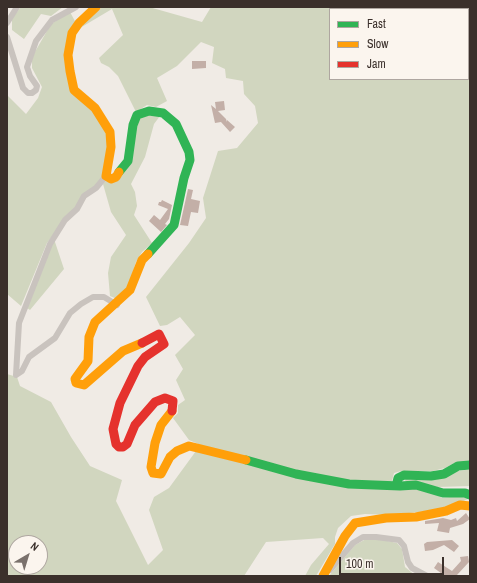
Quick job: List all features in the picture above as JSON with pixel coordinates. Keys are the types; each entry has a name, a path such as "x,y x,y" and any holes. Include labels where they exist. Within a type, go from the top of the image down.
{"street":[{"path":"7,23 17,7"},
{"path":"7,37 22,88 28,93 32,93 36,90 37,86 30,76 27,67 36,42 52,20 63,12 76,7"},
{"path":"96,7 79,23 72,33 68,55 74,90 95,108 110,132 111,147 106,176 96,188 84,196 50,244 19,323 16,375 22,372 29,357 55,338 70,313 81,304 93,297 104,297 117,305"},
{"path":"106,176 111,179 116,177 128,161 133,125 137,115 148,111 163,113 176,124 189,152 190,160 184,178 177,218 170,231 142,260 130,290 117,305 95,322 89,337 88,361 75,379 76,383 84,385 123,351 140,344 156,334 162,336 164,344 145,357 132,377 120,403 113,429 116,444 119,447 123,447 127,444 135,425 155,402 164,398 173,402 173,409 161,425 155,443 151,468 153,473 161,474 170,457 177,450 189,446 296,474 349,484 400,486 416,485 443,493 465,493 470,495"},
{"path":"400,486 396,482 398,478 404,475 431,476 444,474 458,466 470,465"},
{"path":"324,576 345,536 355,523 386,518 416,517 446,511 460,505 470,506"},
{"path":"324,576 353,543 363,537 399,540 404,546 408,562 412,568 427,576"}],"green space":[{"path":"21,7 63,7 51,16 41,14 24,39 12,30 12,18"},
{"path":"103,7 149,7 202,22 211,7 470,7 470,462 454,463 445,468 433,471 401,471 394,473 392,481 389,483 349,481 297,471 210,449 189,440 173,418 178,413 178,405 185,400 176,380 183,369 175,355 195,335 180,317 167,325 160,326 146,297 189,243 206,218 203,198 218,151 237,148 258,123 255,106 244,94 243,81 226,78 225,69 212,63 214,47 201,42 177,66 157,78 167,101 156,107 147,105 136,112 118,76 109,67 101,63 99,58 123,35 112,9 80,28 96,11"},
{"path":"70,12 76,23 68,78 96,113 108,138 108,149 101,181 76,207 47,243 21,306 7,294 7,95 26,114 38,98 42,87 32,68 32,57 51,24"},
{"path":"144,113 160,116 154,124 145,157 131,184 135,192 137,206 134,215 152,243 142,252 136,262 128,287 117,299 110,296 108,273 111,257 126,235 111,212 103,184 107,179 118,179 140,116"},
{"path":"54,239 64,269 30,310 27,308"},
{"path":"7,374 17,377 20,386 51,402 90,466 122,480 116,501 148,565 163,550 149,510 154,497 169,488 196,451 296,476 432,491 442,498 465,495 470,498 446,509 392,515 365,514 351,516 338,528 335,537 335,544 316,576 305,576 311,565 329,544 323,538 266,542 244,576 7,576"},
{"path":"470,470 470,486 438,487 407,484 405,480 409,477"},
{"path":"366,539 378,539 397,543 402,549 405,567 416,576 329,576 355,545"}],"building":[{"path":"192,61 206,61 206,68 192,69"},
{"path":"224,101 225,110 218,111 227,122 227,120 235,127 230,132 221,122 215,123 211,105 216,109 215,102"},
{"path":"188,189 193,190 191,199 200,201 198,213 191,212 188,226 180,225"},
{"path":"162,200 172,205 169,219 165,224 167,225 161,232 149,221 154,215 160,220 168,209 158,205"},
{"path":"466,513 470,519 463,524 450,528 449,533 437,531 439,523 425,524 425,521 443,518 451,520 456,518 457,521"},
{"path":"452,540 459,546 454,552 444,545 433,550 425,551 424,544 427,542"},
{"path":"468,556 469,562 457,575 459,576 445,576 434,568 438,562 452,571 461,561 460,557"}],"traffic: fast":[{"path":"119,172 128,161 133,125 137,115 149,111 163,113 176,124 189,152 190,160 184,178 174,225 148,254"},
{"path":"246,460 296,474 349,484 400,486"},
{"path":"470,465 458,466 444,474 431,476 404,475 398,478 397,482 400,486 416,485 443,493 465,493 470,495"}],"traffic: slow":[{"path":"96,7 79,23 72,33 68,55 70,71 74,90 95,108 110,132 111,147 106,176 111,179 116,177 119,172"},
{"path":"142,343 123,351 84,385 76,383 75,379 88,361 89,337 95,322 130,290 142,260 148,254"},
{"path":"172,411 161,425 155,443 151,467 153,473 161,474 170,457 177,451 189,446 246,460"},
{"path":"323,576 345,536 355,523 386,518 416,517 446,511 460,505 470,506"}],"traffic: jam":[{"path":"142,343 159,334 164,344 145,357 138,366 120,403 113,429 116,444 119,447 123,447 127,444 135,425 155,402 165,398 173,401 172,411"}]}
